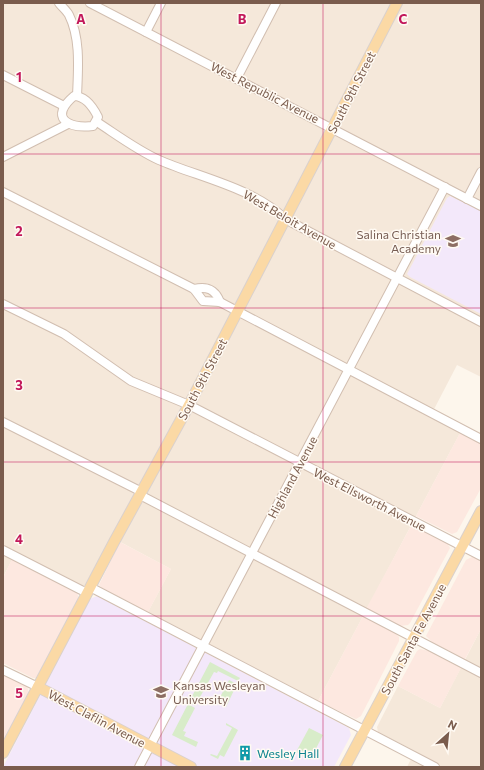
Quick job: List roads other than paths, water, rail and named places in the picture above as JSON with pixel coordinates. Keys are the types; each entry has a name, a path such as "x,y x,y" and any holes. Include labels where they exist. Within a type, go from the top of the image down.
{"main road":[{"name":"South 9th Street","path":"3,753 88,590 189,405 397,3"},
{"name":"South Santa Fe Avenue","path":"345,767 481,510"},
{"name":"West Claflin Avenue","path":"38,688 191,767"}],"street":[{"path":"59,3 69,14 76,38 77,96"},
{"path":"69,14 71,3"},
{"name":"West Republic Avenue","path":"90,3 333,127 481,206"},
{"path":"146,32 161,3"},
{"path":"237,78 276,3"},
{"path":"3,75 64,106"},
{"path":"74,96 77,96 85,98 96,112 98,117 93,126 81,128 68,124 63,115 64,106 74,96"},
{"name":"West Beloit Avenue","path":"96,122 130,144 159,160 233,187 278,211 285,219 481,322"},
{"path":"3,157 68,124"},
{"path":"467,199 481,172"},
{"name":"Highland Avenue","path":"139,767 445,187"},
{"path":"3,192 194,289 210,289 214,292 220,302 481,439"},
{"path":"194,289 203,302 220,302"},
{"name":"West Ellsworth Avenue","path":"3,304 64,334 131,381 189,405 481,556"},
{"path":"3,422 141,493 251,553 481,673"},
{"path":"3,550 203,646 435,767"},
{"name":"West Claflin Avenue","path":"3,670 38,688"}],"place":[{"name":"Salina Christian Academy","path":"453,241"},
{"name":"Kansas Wesleyan University","path":"161,692"},
{"name":"Wesley Hall","path":"245,753"}]}
